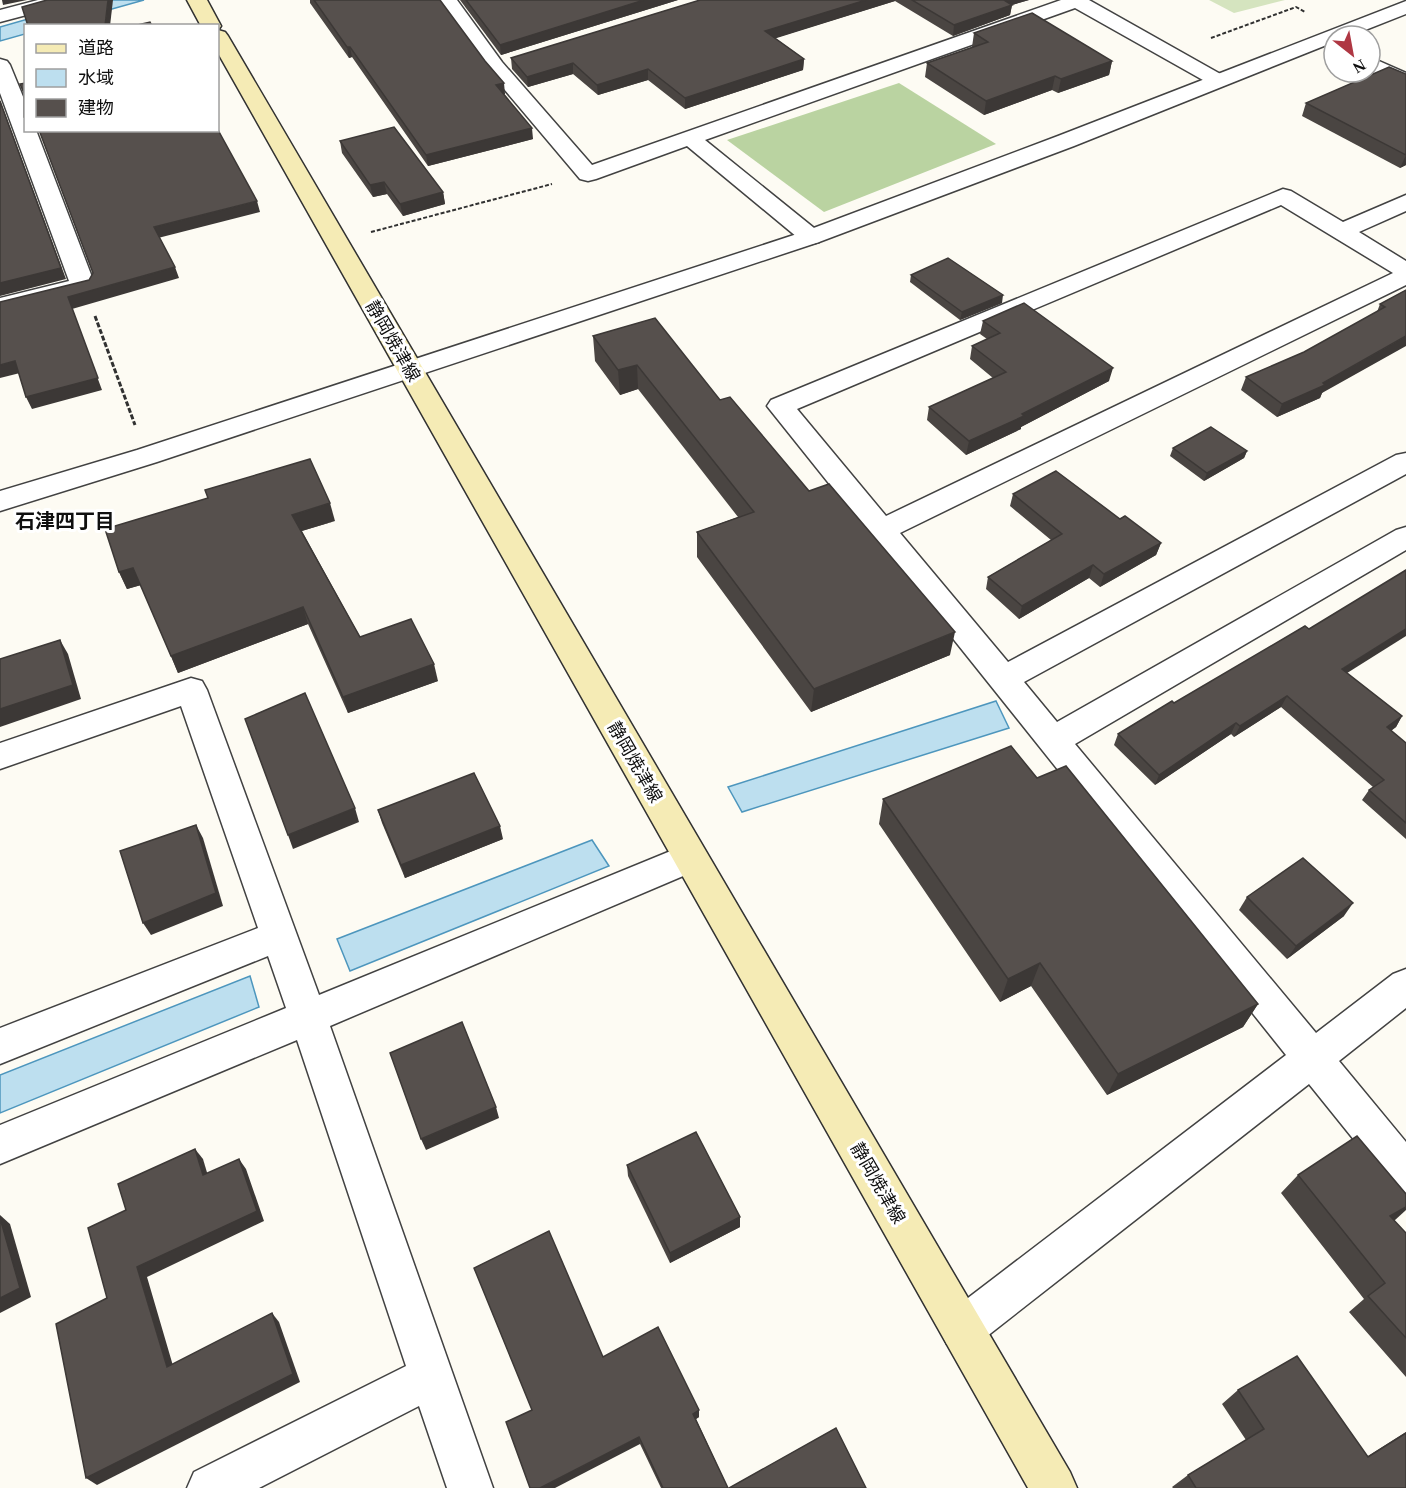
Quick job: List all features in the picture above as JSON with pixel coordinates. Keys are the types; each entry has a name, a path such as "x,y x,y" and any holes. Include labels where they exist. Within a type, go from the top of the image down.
{"main road":[{"path":"197,0 211,24"},
{"name":"静岡焼津線","path":"219,38 1054,1488"}],"street":[{"path":"0,16 62,0"},
{"path":"447,0 495,66 588,174 1076,1 1217,80"},
{"path":"1367,24 1406,7"},
{"path":"0,501 147,456 811,237 1055,145 1217,80 1322,42"},
{"path":"495,66 518,59"},
{"path":"0,65 24,129"},
{"path":"1382,69 1406,81"},
{"path":"0,306 83,285 25,132"},
{"path":"691,139 811,237"},
{"path":"1406,271 1283,196 780,406 883,529 1002,680 1054,740 1311,1060 1406,1173"},
{"path":"1341,232 1406,202"},
{"path":"883,529 1406,276"},
{"path":"1002,680 1406,462"},
{"path":"1054,740 1406,537"},
{"path":"0,756 191,690 308,1017 470,1488"},
{"path":"0,1145 690,858"},
{"path":"0,1046 278,936"},
{"path":"963,1329 1406,986"},
{"path":"210,1488 432,1376"}],"path":[{"path":"1203,40 1296,7 1322,28"},
{"path":"335,241 588,174"},
{"path":"83,285 147,456"}],"green space":[{"path":"1209,0 1285,0 1234,13"},
{"path":"899,83 996,144 824,212 727,140"}],"water":[{"path":"94,0 144,0 59,24 24,24 24,34 0,41 0,27"},
{"path":"996,701 1009,728 742,812 728,787"},
{"path":"592,840 609,866 350,971 337,939"},
{"path":"250,976 259,1007 0,1113 0,1075"}],"building":[{"path":"47,0 108,0 105,24 27,24 22,7"},
{"path":"314,0 440,0 504,83 496,85 532,128 426,155"},
{"path":"466,0 644,0 500,45"},
{"path":"700,0 866,0 765,31 804,59 685,98 648,69 597,85 573,63 527,77 511,58"},
{"path":"912,0 1004,0 1012,5 954,25"},
{"path":"1032,13 1112,61 1061,79 1055,76 986,101 927,63 988,42 974,33"},
{"path":"1389,67 1406,74 1406,155 1306,103 1350,84 1382,84 1382,70"},
{"path":"0,101 61,268 0,283"},
{"path":"394,127 443,192 400,204 384,182 370,185 340,141"},
{"path":"40,132 219,132 257,201 154,227 175,267 68,297 98,378 26,397 15,361 0,365 0,302 89,280 93,273"},
{"path":"948,258 1003,295 962,312 911,275"},
{"path":"1406,290 1406,336 1323,383 1325,385 1282,404 1246,377 1304,352 1385,307 1380,304"},
{"path":"1024,303 1113,368 1022,414 1024,416 969,441 929,407 1006,372 972,346 1000,333 983,321"},
{"path":"655,318 720,400 730,397 809,491 829,484 955,632 814,689 697,532 754,512 637,365 618,370 593,336"},
{"path":"1211,427 1247,451 1207,473 1173,448"},
{"path":"310,459 330,503 292,515 360,637 411,619 434,664 343,697 303,607 171,656 133,568 119,572 105,529 208,498 205,490"},
{"path":"1056,471 1120,519 1125,516 1161,543 1104,574 1093,565 1022,606 988,577 1062,534 1013,494"},
{"path":"1406,570 1406,629 1342,669 1402,716 1387,727 1406,743 1406,823 1369,790 1384,780 1287,696 1240,726 1236,723 1159,775 1118,734 1305,626 1309,629"},
{"path":"60,640 73,685 0,709 0,659"},
{"path":"305,693 355,808 288,835 245,719"},
{"path":"1011,746 1037,778 1066,766 1258,1004 1118,1074 1040,963 1008,979 883,799"},
{"path":"474,773 500,826 401,865 378,810"},
{"path":"196,825 216,893 143,923 120,851"},
{"path":"1303,858 1353,903 1296,946 1247,897"},
{"path":"462,1022 496,1107 421,1139 390,1053"},
{"path":"696,1132 740,1217 670,1253 627,1165"},
{"path":"1357,1136 1406,1194 1406,1207 1390,1216 1406,1233 1406,1338 1368,1296 1385,1283 1298,1175"},
{"path":"195,1149 203,1175 239,1159 257,1211 137,1267 167,1367 272,1313 293,1374 86,1478 56,1324 107,1298 88,1228 126,1210 118,1184"},
{"path":"0,1218 20,1288 0,1298"},
{"path":"549,1231 603,1357 658,1327 699,1410 693,1414 728,1488 663,1488 639,1437 540,1488 530,1488 506,1422 532,1410 474,1268"},
{"path":"1297,1356 1368,1457 1406,1433 1406,1488 1196,1488 1188,1475 1264,1429 1238,1390"},
{"path":"836,1428 866,1488 729,1488"}],"district":[{"name":"石津四丁目","path":"65,521"}]}
